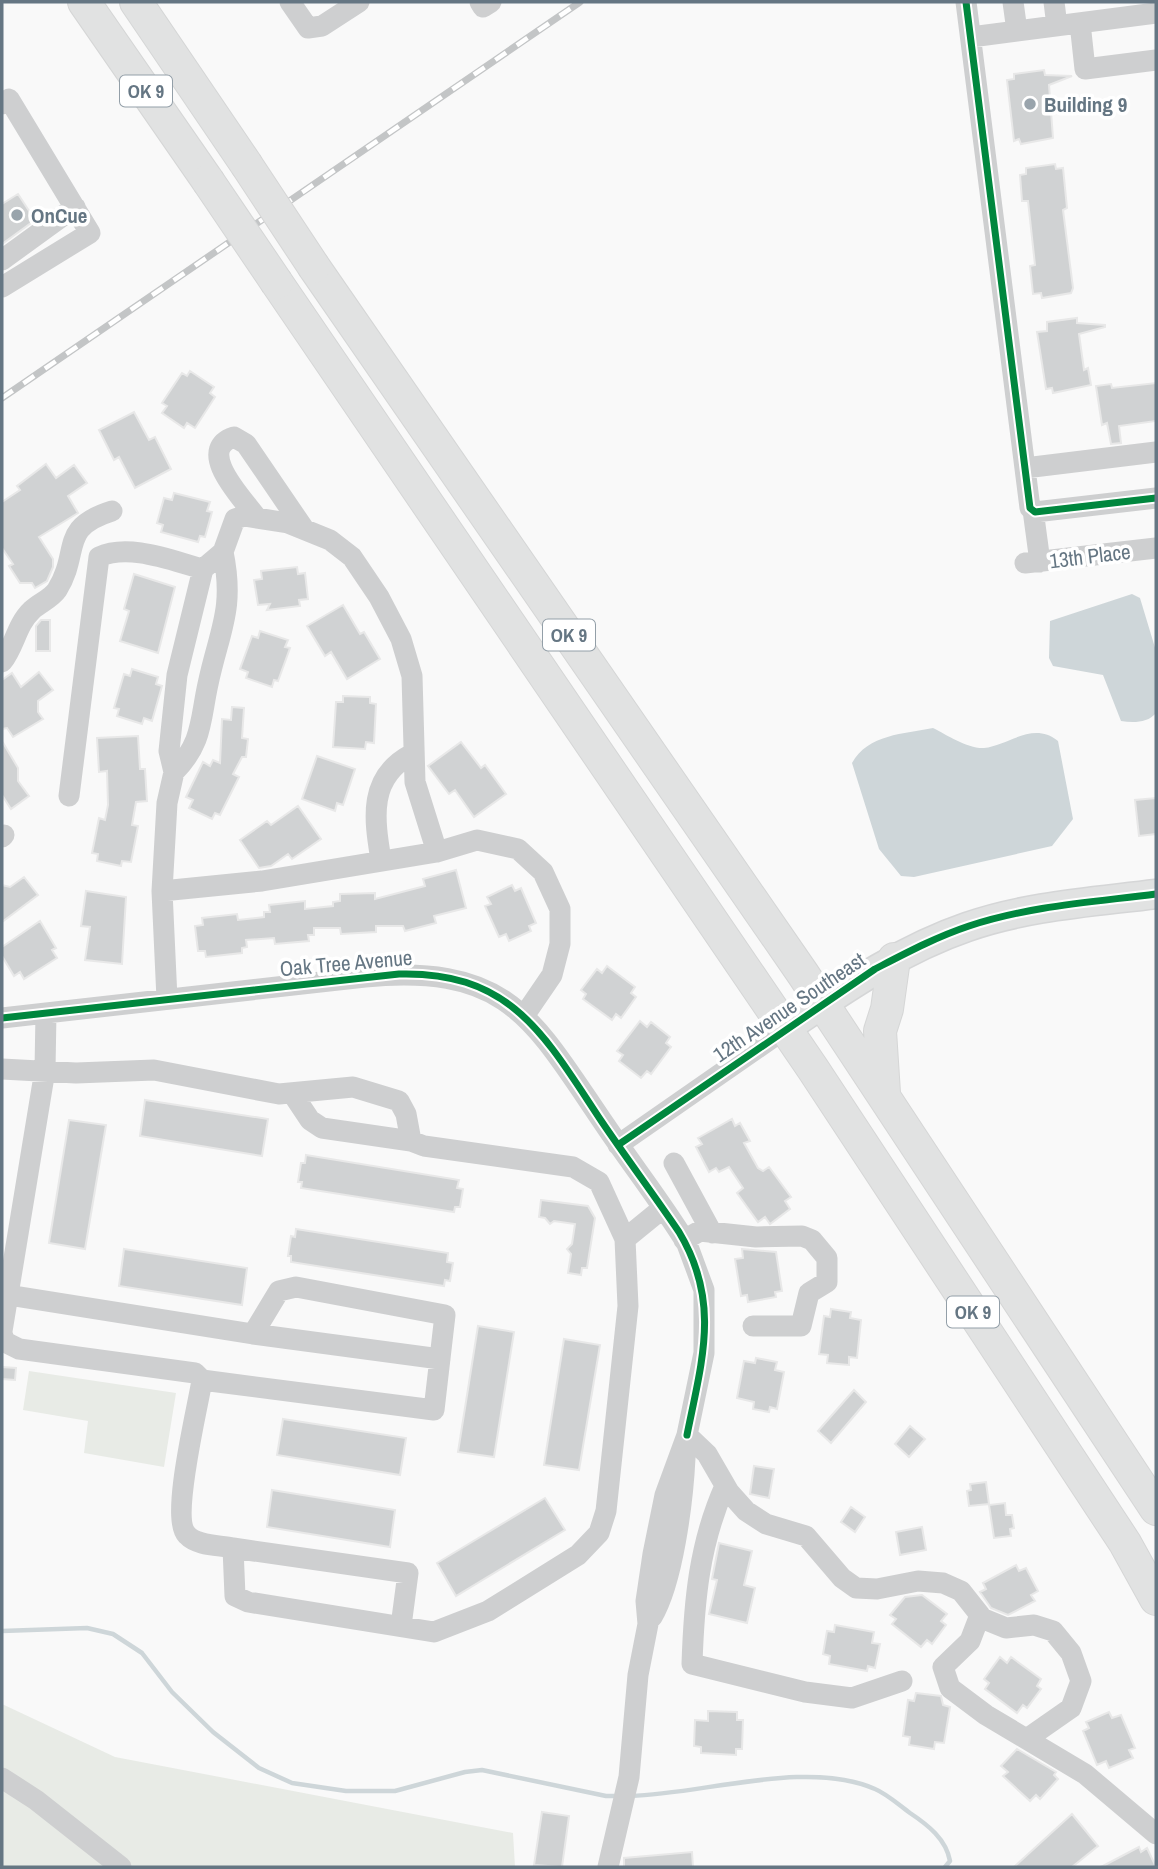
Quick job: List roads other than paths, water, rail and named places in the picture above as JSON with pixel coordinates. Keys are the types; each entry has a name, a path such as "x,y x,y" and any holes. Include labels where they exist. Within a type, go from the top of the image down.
{"highway":[{"name":"OK 9","path":"84,2 785,1029 1125,1543 1156,1599"},
{"name":"OK 9","path":"136,2 314,267 823,1004 1156,1509"},
{"path":"884,1096 880,1031 887,1009 894,960"}],"main road":[{"name":"12th Avenue Southeast","path":"785,1029 894,960 950,933 1014,914 1156,894"}],"street":[{"path":"290,2 308,29 322,26 359,2"},
{"path":"480,2 483,7 491,2"},
{"path":"966,2 1025,468 1033,510 1156,498"},
{"path":"1013,2 1017,31"},
{"path":"1054,2 1057,26"},
{"path":"971,37 1156,13"},
{"path":"1080,23 1085,69 1156,60"},
{"path":"2,287 90,233 4,97"},
{"path":"2,260 75,207"},
{"path":"257,518 219,462 219,450 226,440 234,437 246,444 304,529"},
{"path":"1025,468 1156,452"},
{"name":"13th Place","path":"1033,510 1032,563 1156,548"},
{"path":"2,662 12,650 19,628 32,610 55,594 65,577 76,531 89,518 112,511"},
{"path":"174,772 189,757 201,730 208,684 228,614 223,552 235,519 244,516 288,523 330,540 352,557 379,597 401,639 412,676 412,754 415,782 437,852"},
{"path":"69,796 99,557 112,551 146,555 203,569"},
{"path":"167,999 162,891 167,803 174,772 169,751 177,675 203,569 223,552"},
{"path":"2,621 15,640"},
{"path":"381,860 376,808 381,786 394,763 412,754"},
{"path":"162,891 262,881 437,852 477,840 518,849 543,872 559,909 561,944 552,975 524,1016"},
{"name":"Oak Tree Avenue","path":"2,1018 365,977 423,973 461,980 481,988 524,1016 548,1041 684,1240 700,1275 706,1323 704,1353 687,1435 662,1507 646,1601 648,1624 638,1675 630,1761 608,1867"},
{"path":"46,1013 45,1070 2,1333 5,1342 19,1349 195,1373 202,1380 434,1410 445,1315 296,1287 279,1291 253,1334"},
{"name":"12th Avenue Southeast","path":"618,1145 785,1029"},
{"path":"2,1069 76,1073 154,1070 279,1094 353,1087 400,1101 411,1140"},
{"path":"233,1548 235,1596 248,1602 434,1632 488,1611 578,1555 599,1534 606,1511 628,1306 625,1239 598,1182 573,1167 322,1128 310,1120 292,1093"},
{"path":"674,1163 712,1233"},
{"path":"625,1239 663,1208"},
{"path":"684,1240 700,1231 756,1237 802,1236 812,1240 827,1258 827,1282 809,1293 801,1326 754,1326"},
{"path":"8,1295 253,1334 440,1359"},
{"path":"202,1380 181,1499 181,1523 185,1534 195,1541 233,1548 408,1573 401,1626"},
{"path":"687,1435 707,1454 725,1486 746,1511 766,1524 806,1536 842,1578 856,1588 877,1589 918,1581 943,1583 961,1591 979,1617 1006,1628 1034,1625 1053,1631 1071,1653 1081,1681 1071,1708 1027,1738"},
{"path":"725,1486 710,1520 700,1561 694,1607 692,1664 805,1692 852,1698 902,1681"},
{"path":"979,1617 970,1641 943,1667 950,1688 986,1715 1085,1774 1156,1834"},
{"path":"2,1778 36,1800 121,1867"}],"waterway":[{"path":"2,1631 87,1628 113,1634 142,1653 172,1692 213,1732 259,1768 292,1783 346,1791 395,1791 482,1770 606,1796 619,1796"},
{"path":"631,1796 787,1778 819,1777 848,1781 884,1794 930,1828 948,1853 950,1861 945,1867"}],"railway":[{"path":"2,398 580,2"}],"place":[{"name":"Building 9","path":"1030,104"},
{"name":"OnCue","path":"17,215"}]}
